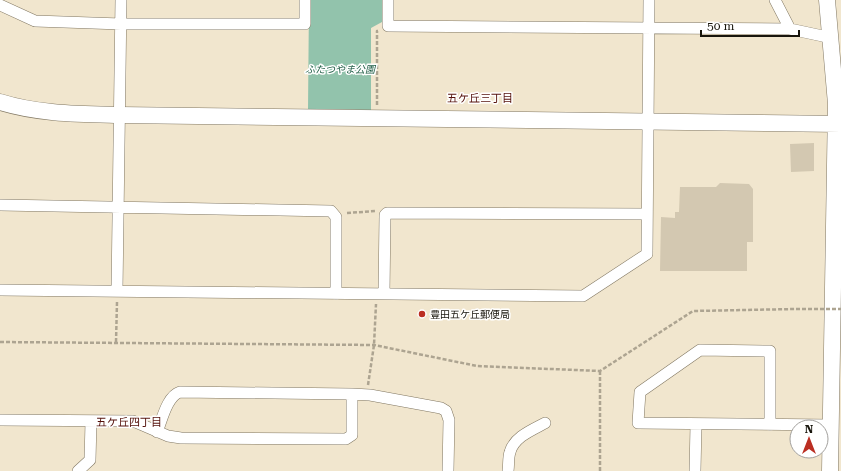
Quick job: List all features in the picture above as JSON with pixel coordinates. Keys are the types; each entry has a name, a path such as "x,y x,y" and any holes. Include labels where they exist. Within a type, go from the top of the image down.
{"street":[{"path":"117,291 121,0"},
{"path":"0,6 35,21 121,24 305,24 305,0"},
{"path":"388,0 388,26 790,29 832,38"},
{"path":"0,290 583,296 647,254 649,0"},
{"path":"775,0 790,29"},
{"path":"827,0 832,38 838,124 836,328 830,425 830,471"},
{"path":"0,102 18,108 61,114 119,116 838,124"},
{"path":"0,205 331,211 335,213 336,217 336,294"},
{"path":"380,294 385,215 387,213 647,214"},
{"path":"770,425 770,351 700,350 640,392 638,423 696,425 770,425 830,425"},
{"path":"157,432 169,403 178,393 366,395 441,408 446,411 449,420 448,471"},
{"path":"0,420 91,422 133,421 157,432 181,438 346,439 352,435 352,394"},
{"path":"78,471 90,467 91,422"},
{"path":"508,471 509,453 513,445 520,437 545,423"},
{"path":"695,471 696,425"}],"path":[{"path":"376,109 377,31 388,26"},
{"path":"335,213 376,212"},
{"path":"116,342 117,291"},
{"path":"366,395 380,294"},
{"path":"0,342 374,345 477,366 600,371 693,311 841,310"},
{"path":"600,371 600,471"}],"green space":[{"name":"ふたつやま公園","path":"309,0 382,0 382,22 371,28 371,110 308,109"}],"building":[{"path":"814,143 814,171 791,172 790,144"},
{"path":"720,183 749,184 753,189 753,242 747,242 747,271 660,271 661,217 675,218 675,212 679,212 680,187 716,187"}],"place":[{"name":"豊田五ケ丘郵便局","path":"422,314"}],"district":[{"name":"五ケ丘三丁目","path":"480,98"},
{"name":"五ケ丘四丁目","path":"129,422"}]}
